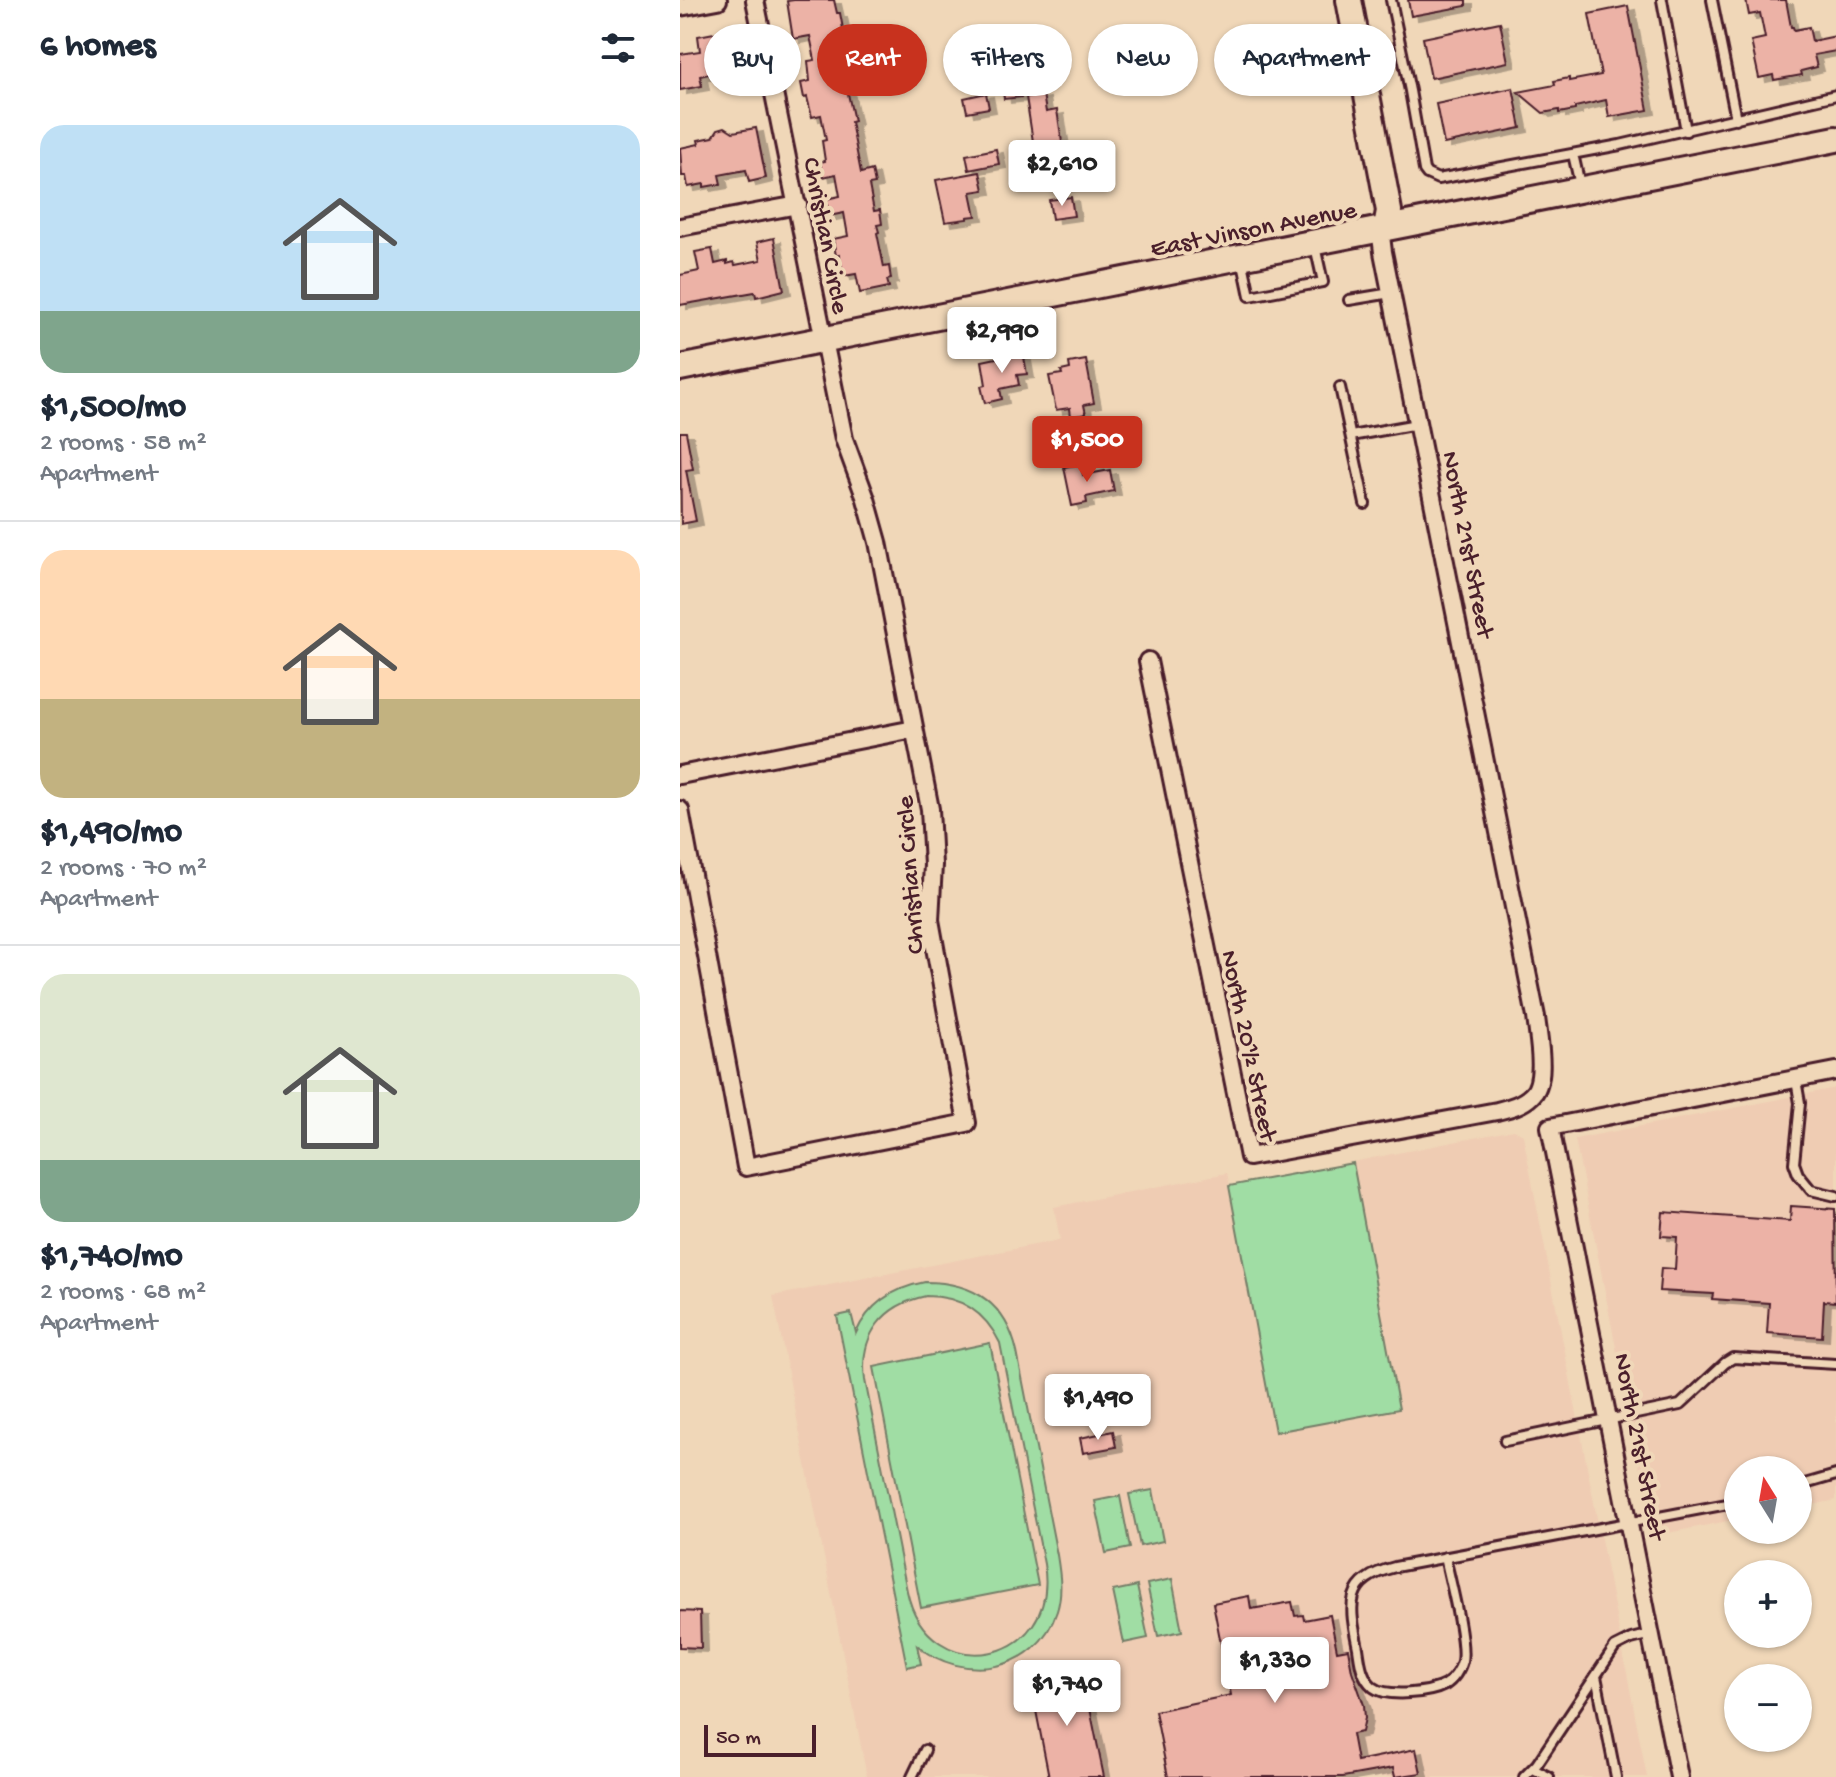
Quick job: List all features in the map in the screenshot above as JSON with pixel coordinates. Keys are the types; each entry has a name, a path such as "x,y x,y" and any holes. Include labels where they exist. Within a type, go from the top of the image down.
{"street":[{"path":"680,7 718,0"},
{"name":"Christian Circle","path":"680,810 746,1167 967,1123 930,920 933,865 930,809 878,542 844,439 755,0"},
{"name":"North 21st Street","path":"1349,0 1389,211 1381,236 1383,252 1536,1017 1540,1081 1530,1098"},
{"name":"East Vinson Avenue","path":"680,368 1836,139"},
{"path":"680,227 798,205"},
{"name":"North 20½ Street","path":"1148,661 1249,1157 1497,1111 1530,1098"},
{"path":"680,775 914,729"},
{"path":"1795,1079 1836,1071"},
{"name":"North 21st Street","path":"1679,1777 1550,1127 1795,1079"}],"lane":[{"path":"1391,0 1424,170 1432,177 1444,179 1573,154 1836,95"},
{"path":"1662,0 1686,131"},
{"path":"1712,0 1736,119"},
{"path":"1573,154 1581,190"},
{"path":"1241,257 1250,296 1323,282 1315,243"},
{"path":"1349,300 1392,293"},
{"path":"1340,387 1365,504"},
{"path":"1351,436 1418,424"},
{"path":"1795,1079 1800,1103 1794,1163 1798,1174 1811,1190 1836,1196"},
{"path":"1505,1441 1680,1405 1733,1358 1836,1364"},
{"path":"1812,1482 1836,1475"},
{"path":"1445,1557 1462,1643 1462,1661 1454,1678 1443,1686 1408,1693 1392,1694 1379,1690 1370,1685 1363,1673 1351,1612 1353,1598 1370,1576 1445,1557 1724,1505"},
{"path":"1524,1777 1533,1769 1615,1647 1651,1634"},
{"path":"1596,1676 1616,1777"},
{"path":"912,1777 925,1750"},
{"path":"1533,1769 1549,1777"}],"shaded area":[{"path":"1836,1088 1836,1500 1812,1505 1812,1456 1724,1456 1724,1522 1653,1536 1575,1139"},
{"path":"1514,1130 1523,1135 1647,1777 867,1777 773,1296 1060,1240 1054,1207 1227,1173 1230,1186"}],"green space":[{"path":"1353,1163 1399,1409 1275,1432 1229,1186"},
{"path":"943,1283 973,1291 996,1309 1005,1321 1017,1352 1057,1555 1060,1590 1057,1611 1047,1632 1033,1648 997,1666 976,1668 955,1665 917,1645 921,1664 907,1667 837,1316 851,1313 856,1333 875,1305 893,1293 914,1285","holes":["939,1297 970,1308 987,1323 1000,1343 1044,1564 1044,1598 1033,1625 1014,1643 990,1652 964,1652 940,1642 920,1622 907,1591 865,1380 866,1349 877,1324 911,1300"]},
{"path":"990,1343 1038,1585 921,1608 874,1367"},
{"path":"1153,1490 1163,1541 1140,1546 1129,1494"},
{"path":"1120,1496 1130,1548 1106,1553 1095,1501"},
{"path":"1172,1579 1182,1631 1158,1636 1147,1584"},
{"path":"1137,1586 1148,1638 1124,1643 1113,1591"}],"building":[{"path":"834,0 837,13 840,13 842,24 817,24 817,96 849,96 861,173 872,170 875,184 869,185 874,211 880,210 882,224 877,225 877,233 884,267 889,266 889,287 860,293 856,274 844,276 839,255 836,256 833,239 848,236 844,213 829,216 826,199 840,196 836,174 823,177 820,162 825,161 822,141 826,140 821,115 812,117 801,83 810,81 808,61 815,60 810,36 801,38 801,24 791,24 787,1"},
{"path":"1408,0 1466,0 1466,6 1411,16"},
{"path":"1746,0 1786,0 1791,27 1794,30 1809,27 1812,41 1836,36 1836,51 1814,55 1817,67 1801,71 1802,75 1774,80 1773,75 1759,78 1751,41 1765,38 1760,13 1749,15"},
{"path":"1628,6 1648,110 1609,117 1606,100 1575,107 1575,110 1543,113 1518,92 1555,85 1554,81 1601,75 1589,14"},
{"path":"1500,22 1508,62 1431,78 1423,38"},
{"path":"704,35 702,86 680,90 680,54 700,51 698,36"},
{"path":"1513,88 1521,128 1444,144 1436,104"},
{"path":"987,96 989,108 967,112 964,98"},
{"path":"1043,96 1046,112 1057,110 1064,155 1051,157 1049,146 1034,148 1026,97"},
{"path":"725,127 733,132 756,128 766,178 749,182 746,170 719,175 721,184 688,187 686,176 682,176 680,148 699,144 698,140 713,137 718,129"},
{"path":"996,149 999,164 969,170 966,155"},
{"path":"980,172 984,190 971,192 976,216 945,222 936,180"},
{"path":"1071,197 1074,216 1052,219 1049,200"},
{"path":"774,238 784,290 756,297 755,292 680,305 680,275 699,271 695,252 712,249 715,264 727,261 727,264 734,262 735,265 761,260 757,242"},
{"path":"1020,353 1024,357 1027,374 1017,375 1019,385 1000,389 1002,399 985,403 981,386 986,385 982,361"},
{"path":"1086,360 1094,403 1084,405 1086,414 1071,417 1070,408 1056,410 1049,376 1070,369 1069,363"},
{"path":"680,432 686,432 693,469 686,470 696,521 681,524"},
{"path":"1081,464 1083,475 1110,470 1114,491 1086,497 1087,503 1072,506 1064,467"},
{"path":"1791,1206 1835,1209 1836,1302 1824,1301 1822,1337 1767,1333 1769,1303 1712,1299 1713,1294 1659,1291 1661,1268 1675,1269 1677,1237 1661,1236 1663,1212 1790,1221"},
{"path":"1113,1431 1116,1447 1083,1453 1080,1438"},
{"path":"1249,1596 1251,1609 1292,1602 1295,1616 1303,1615 1304,1620 1330,1615 1337,1651 1348,1649 1364,1705 1362,1732 1352,1734 1357,1761 1416,1749 1421,1773 1395,1777 1393,1768 1343,1777 1168,1777 1155,1711 1231,1695 1213,1603"},
{"path":"680,1611 700,1612 701,1648 680,1647"},
{"path":"1083,1674 1104,1777 1049,1777 1031,1685"}]}
